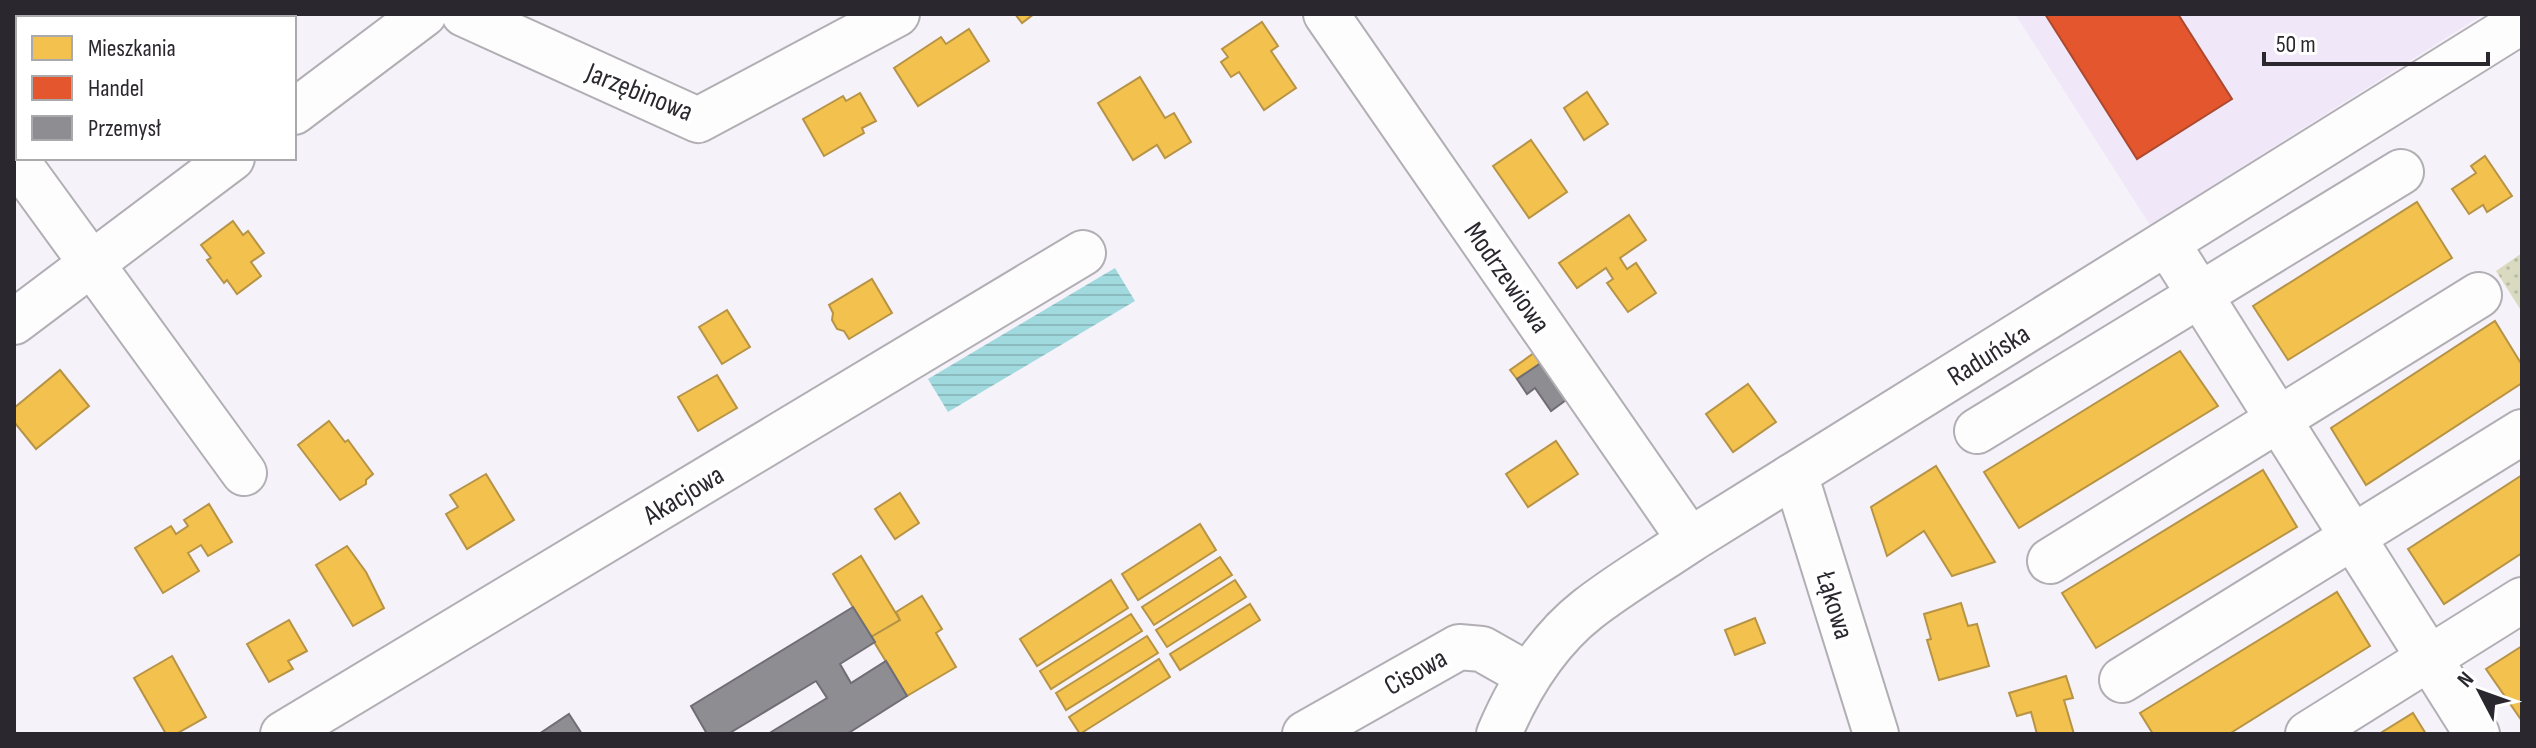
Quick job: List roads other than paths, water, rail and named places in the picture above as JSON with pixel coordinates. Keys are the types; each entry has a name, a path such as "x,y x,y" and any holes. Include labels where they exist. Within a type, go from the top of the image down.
{"street":[{"path":"296,110 424,14"},
{"name":"Jarzębinowa","path":"464,14 698,120 897,14"},
{"name":"Modrzewiowa","path":"1326,14 1690,540"},
{"name":"Raduńska","path":"1499,734 1528,675 1586,610 1690,540 2522,21"},
{"path":"16,160 244,473"},
{"path":"14,322 229,160"},
{"path":"1977,431 2401,172"},
{"path":"2167,243 2477,734"},
{"name":"Akacjowa","path":"283,734 1083,253"},
{"path":"2050,561 2479,295"},
{"path":"2122,680 2522,432"},
{"name":"Łąkowa","path":"1791,477 1801,493 1876,734"},
{"path":"2308,734 2522,600"},
{"name":"Cisowa","path":"1305,734 1459,647 1482,649 1528,675"}],"water":[{"path":"1115,268 1135,301 948,412 928,379"}]}
